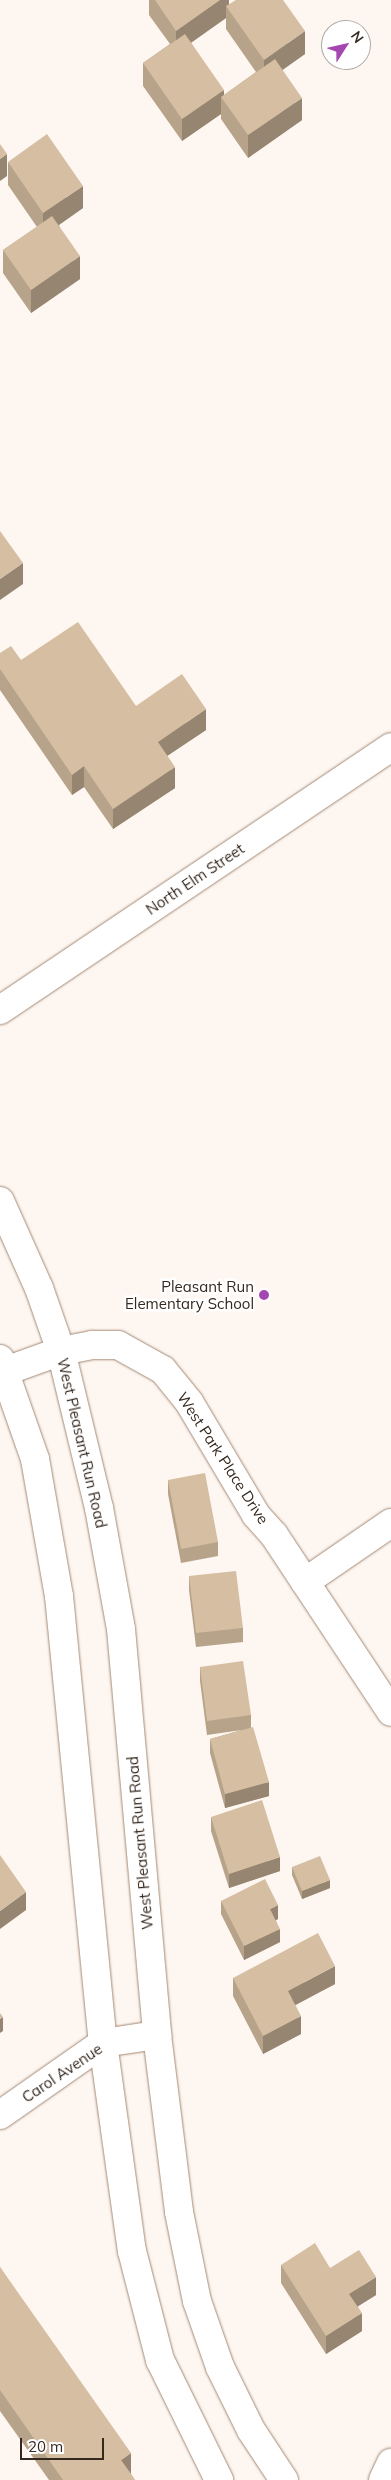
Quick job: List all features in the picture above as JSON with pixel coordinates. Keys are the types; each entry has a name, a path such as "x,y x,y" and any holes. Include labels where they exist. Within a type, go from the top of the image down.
{"main road":[{"name":"North Elm Street","path":"0,1010 391,747"},
{"name":"West Pleasant Run Road","path":"0,1200 39,1288 61,1351 99,1508 121,1629 157,2035 179,2212 197,2300 220,2367 251,2430 284,2480"},
{"name":"West Park Place Drive","path":"2,1368 61,1351 92,1345 118,1346 163,1370 189,1402 256,1514 274,1535 391,1712"},
{"path":"2,1368 35,1459 59,1596 103,2043 132,2251 160,2360 219,2480"},
{"path":"305,1582 391,1523"},
{"name":"Carol Avenue","path":"0,2115 103,2043 157,2035"},
{"path":"384,2480 391,2463"}],"building":[{"path":"155,0 220,0 176,31"},
{"path":"236,0 283,0 305,31 264,60 226,6"},
{"path":"185,34 224,90 182,119 143,63"},
{"path":"275,59 302,98 248,135 221,97"},
{"path":"47,134 83,186 43,213 8,162"},
{"path":"0,144 7,154 0,159"},
{"path":"52,216 80,256 31,290 3,250"},
{"path":"0,531 23,563 0,579"},
{"path":"78,622 136,706 182,674 206,709 158,742 175,767 113,809 84,766 72,775 0,669 0,653 11,646 21,660"},
{"path":"205,1473 218,1542 181,1549 168,1480"},
{"path":"236,1571 243,1628 196,1633 189,1576"},
{"path":"243,1661 251,1715 207,1721 200,1667"},
{"path":"253,1727 269,1782 225,1794 210,1739"},
{"path":"262,1800 280,1857 229,1874 211,1817"},
{"path":"0,1855 26,1892 0,1911"},
{"path":"320,1856 330,1880 302,1891 292,1867"},
{"path":"265,1879 278,1905 270,1909 280,1929 244,1946 221,1901"},
{"path":"318,1933 335,1966 288,1991 301,2016 263,2036 233,1978"},
{"path":"315,2243 330,2268 359,2250 376,2277 349,2294 362,2313 326,2336 281,2265"},
{"path":"0,2267 131,2453 121,2460 135,2480 63,2480 0,2390"}],"place":[{"name":"Pleasant Run Elementary School","path":"264,1295"}]}
